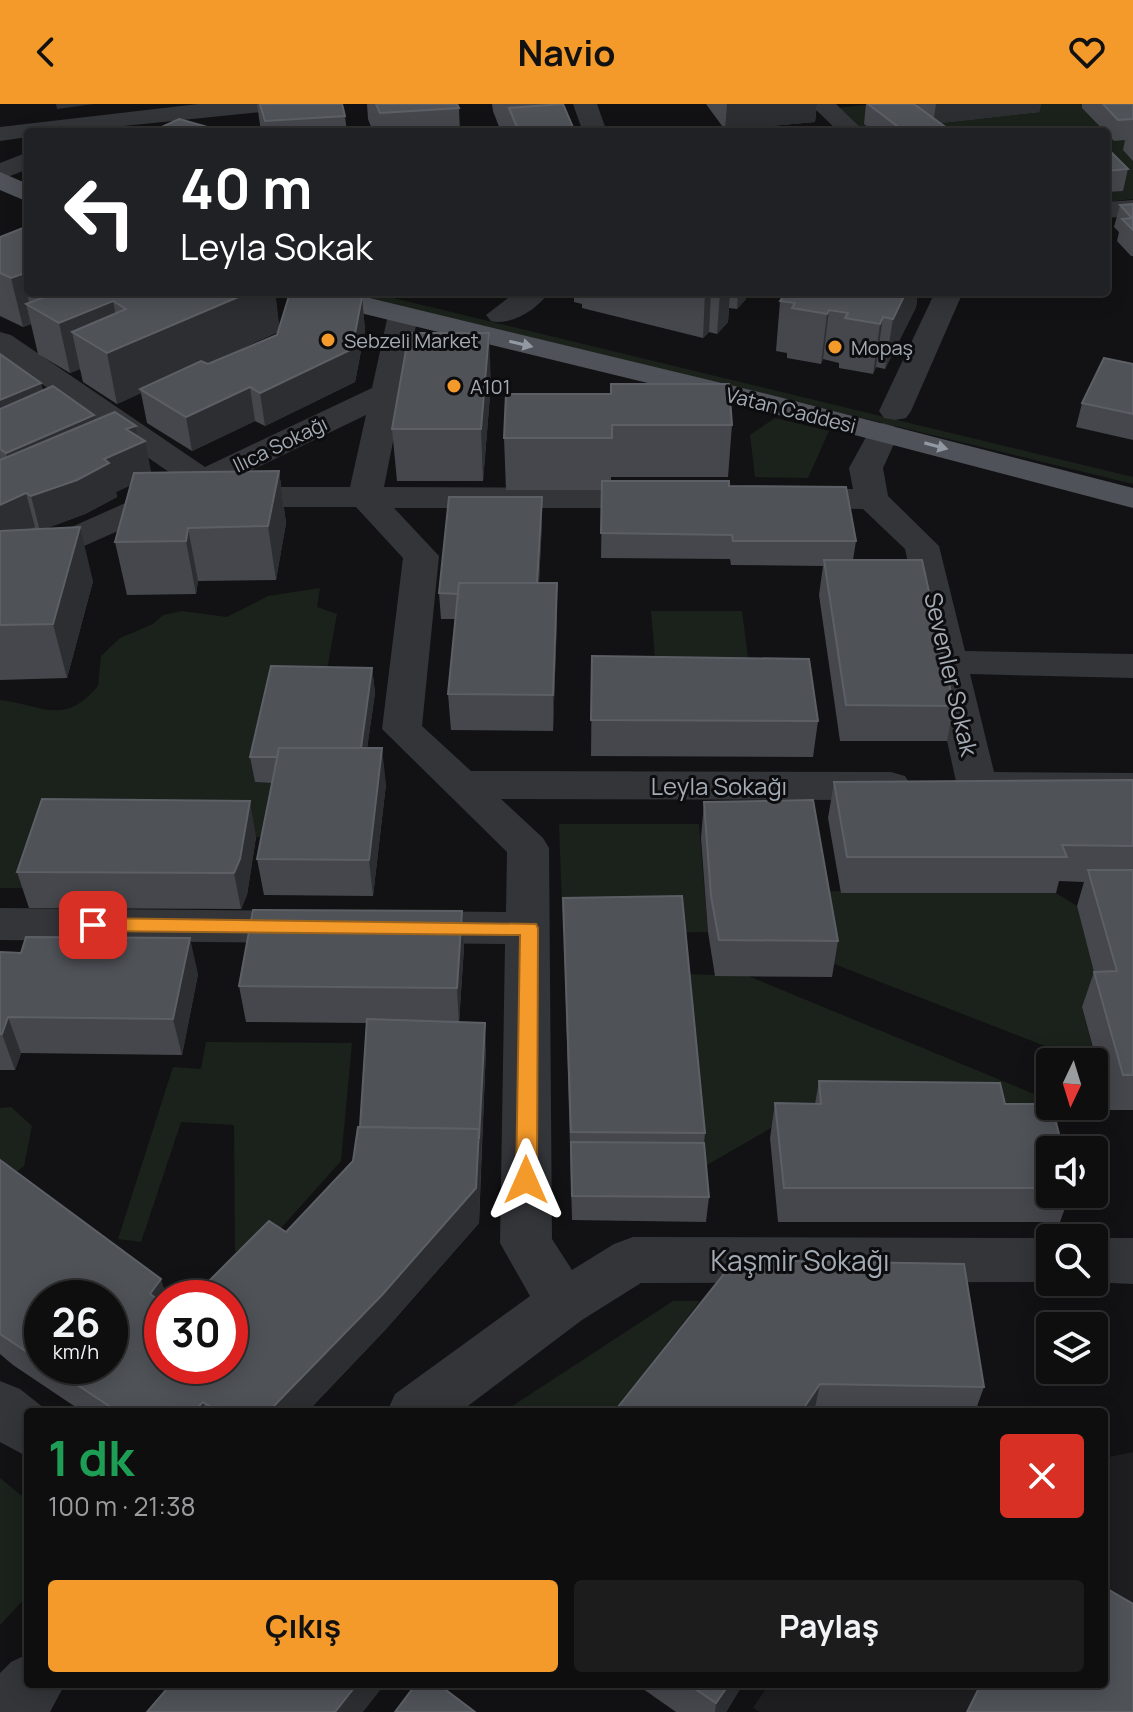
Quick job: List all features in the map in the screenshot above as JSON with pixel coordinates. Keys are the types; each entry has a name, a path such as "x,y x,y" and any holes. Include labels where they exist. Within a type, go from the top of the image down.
{"main road":[{"path":"0,180 24,192"},
{"name":"Vatan Caddesi","path":"341,296 501,315 889,422 1133,498"},
{"name":"Vatan Caddesi","path":"405,304 889,422 1133,469"}],"street":[{"path":"0,134 33,116 174,113 272,104"},
{"path":"585,104 594,128"},
{"path":"822,104 849,128"},
{"path":"112,128 174,113"},
{"path":"0,172 24,162"},
{"path":"1110,210 1133,208"},
{"path":"501,315 529,296"},
{"path":"763,498 872,499 866,468 947,296"},
{"path":"365,497 405,304"},
{"path":"0,341 203,481 233,497 699,498"},
{"name":"Ilıca Sokağı","path":"0,572 203,481 385,394"},
{"path":"365,497 421,556 402,729 528,848 526,1243 563,1303"},
{"name":"Sevenler Sokak","path":"872,499 922,546 950,662 951,786 1133,787"},
{"path":"950,662 1133,666"},
{"name":"Leyla Sokağı","path":"460,785 951,786"},
{"path":"0,924 529,928"},
{"name":"Kaşmir Sokağı","path":"420,1408 563,1303 633,1260 1036,1261"},
{"path":"1108,1261 1133,1261"},
{"path":"0,1407 24,1427"},
{"path":"7,1712 29,1688"}],"shaded area":[{"path":"876,104 1128,104 1133,109 1133,199 1110,202 1110,128 859,128 836,108"},
{"path":"361,296 386,296 1133,477 1133,484"},
{"path":"775,418 829,431 808,478 755,477 750,435"},
{"path":"320,588 317,607 337,614 323,692 255,782 285,784 275,836 256,837 36,888 0,888 0,700 63,710 86,699 98,686 101,656 120,638 153,624 163,615 182,611 227,617 268,596"},
{"path":"651,611 742,611 748,658 655,658"},
{"path":"559,824 699,824 708,932 563,934"},
{"path":"817,891 1056,893 1077,906 1104,1007 1082,1008 1093,1048 1050,1048 829,962"},
{"path":"684,974 748,976 1036,1095 1036,1117 824,1097 702,1168"},
{"path":"206,1042 352,1043 341,1161 265,1246 235,1251 234,1125 181,1122 141,1242 118,1239 173,1067 201,1069"},
{"path":"11,1107 32,1126 24,1166 0,1184 0,1108"},
{"path":"673,1301 700,1301 616,1408 509,1408"},
{"path":"1133,1452 1133,1712 760,1712 753,1708 766,1688 1108,1688 1108,1457"},
{"path":"0,1478 24,1498 24,1599 0,1625"}],"building":[{"path":"260,104 342,104 345,116 265,121"},
{"path":"376,104 457,104 459,108 380,113"},
{"path":"563,104 573,128 517,128 509,108"},
{"path":"868,104 914,104 947,128 900,128"},
{"path":"1103,104 1133,104 1133,119 1118,120"},
{"path":"179,119 211,128 160,128"},
{"path":"1110,151 1128,169 1110,171"},
{"path":"1133,204 1133,230 1122,219 1132,218 1120,205"},
{"path":"24,228 24,275 11,278 0,273 0,237"},
{"path":"47,296 241,296 107,353 72,332 126,309 113,301 59,323 26,304"},
{"path":"289,296 362,297 352,349 260,393 250,387 186,417 140,389 201,361 208,364 277,335"},
{"path":"783,296 904,296 893,319 883,317 880,324 845,318 848,313 829,310 827,314 792,308 795,303 780,301"},
{"path":"409,333 489,333 481,429 392,429"},
{"path":"0,354 41,383 0,400"},
{"path":"1104,358 1133,364 1133,414 1082,403"},
{"path":"611,384 729,384 732,425 612,425 612,438 504,438 506,394 611,394"},
{"path":"53,386 94,415 6,453 0,449 0,409"},
{"path":"115,412 136,426 126,429 145,441 104,459 109,463 77,480 31,496 26,493 0,505 0,460"},
{"path":"279,471 268,526 188,528 186,541 115,542 134,473"},
{"path":"602,481 729,481 729,486 846,487 856,541 733,541 732,535 601,533"},
{"path":"449,497 542,497 537,583 459,583 458,594 439,593"},
{"path":"80,527 53,624 0,625 0,531"},
{"path":"824,560 922,560 954,706 846,705"},
{"path":"459,583 557,583 553,695 448,694"},
{"path":"592,656 809,659 818,721 591,720"},
{"path":"271,666 372,668 361,748 279,748 277,757 250,757"},
{"path":"279,748 382,748 369,860 257,859"},
{"path":"1133,780 1133,846 1062,845 1067,857 847,857 834,782"},
{"path":"42,799 250,801 240,859 234,873 17,872"},
{"path":"813,800 838,941 719,940 711,896 704,802"},
{"path":"1088,870 1133,870 1133,1075 1123,1075 1094,972 1117,971"},
{"path":"682,896 705,1133 571,1132 563,898"},
{"path":"253,910 462,911 457,988 239,986"},
{"path":"26,937 190,938 173,1019 8,1017 0,1034 0,952 21,953"},
{"path":"367,1019 485,1023 479,1139 479,1129 360,1127"},
{"path":"819,1081 1000,1083 1005,1104 1036,1104 1036,1120 1056,1120 1060,1136 1036,1136 1036,1188 784,1188 775,1103 821,1104"},
{"path":"358,1127 479,1129 476,1188 382,1295 272,1408 212,1408 203,1402 197,1408 112,1408 76,1384 128,1384 128,1280 24,1280 24,1350 0,1334 0,1160 161,1279 144,1280 144,1384 248,1384 248,1280 210,1280 269,1221 286,1232 353,1161"},
{"path":"571,1142 704,1143 709,1197 572,1196"},
{"path":"735,1260 964,1264 984,1387 820,1384 804,1408 617,1408"},
{"path":"1108,1589 1133,1604 1133,1712 967,1712 979,1688 1108,1688"},
{"path":"168,1688 354,1688 335,1712 147,1712"},
{"path":"413,1688 443,1688 475,1712 395,1712"},
{"path":"694,1688 726,1688 716,1703"}],"place":[{"name":"Sebzeli Market","path":"328,340"},
{"name":"Mopaş","path":"835,347"},
{"name":"A101","path":"454,386"}],"route":[{"path":"93,925 529,928 526,1180"}]}
